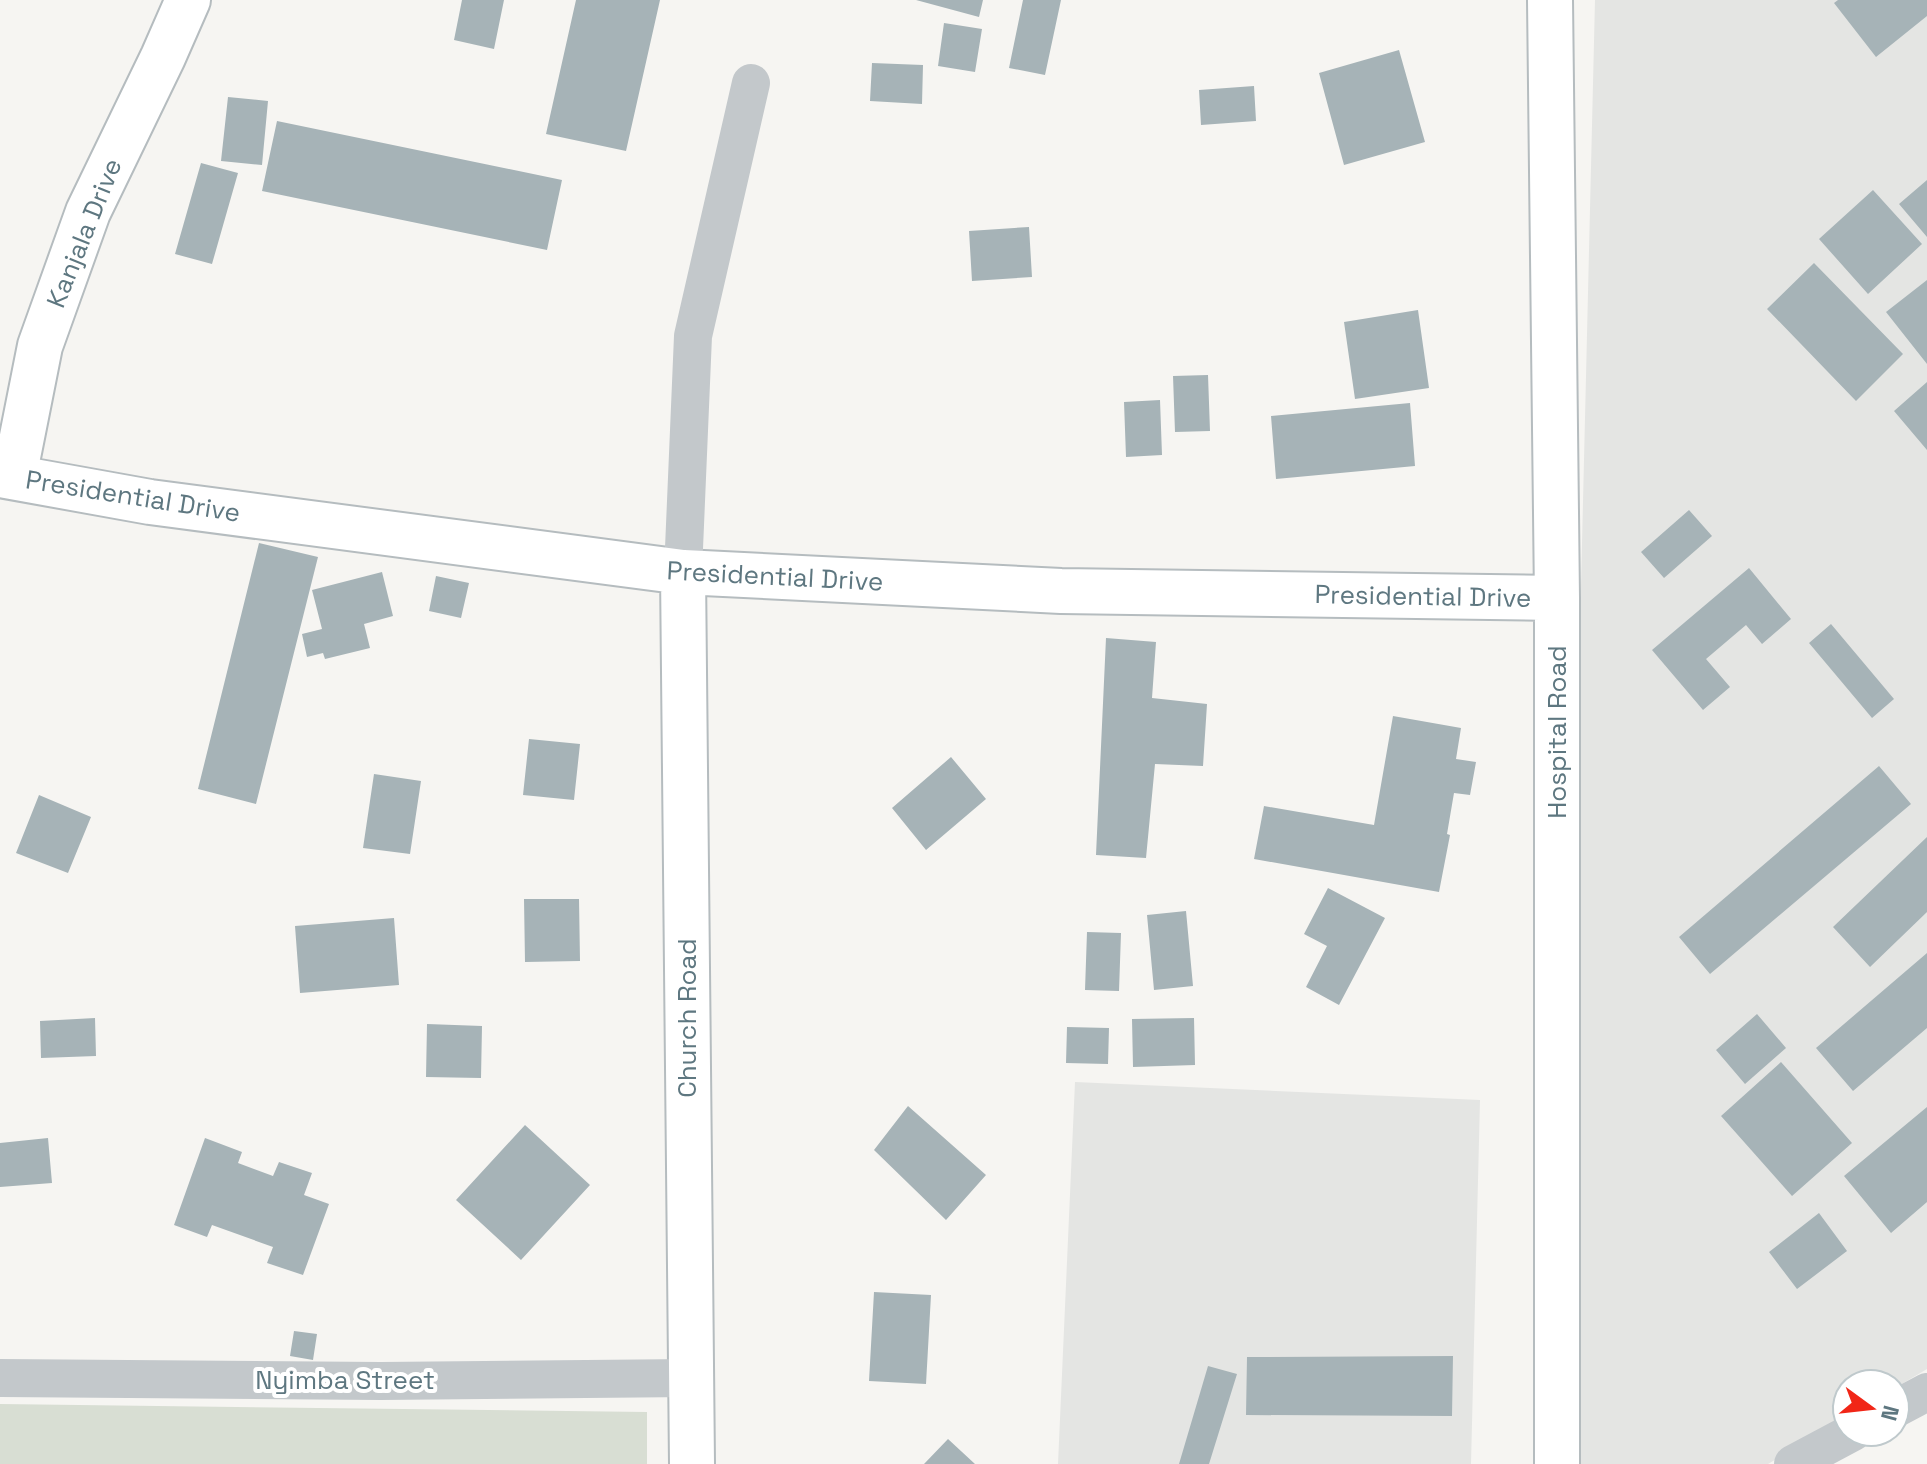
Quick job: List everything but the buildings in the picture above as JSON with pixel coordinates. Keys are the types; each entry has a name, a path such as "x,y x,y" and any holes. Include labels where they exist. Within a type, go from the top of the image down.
{"street":[{"name":"Kanjala Drive","path":"7,476 40,346 82,227 188,0"},
{"name":"Hospital Road","path":"1550,0 1557,598 1557,1464"},
{"path":"683,572 693,336 751,83"},
{"name":"Presidential Drive","path":"7,476 150,502 683,572 1061,591 1557,598"},
{"name":"Church Road","path":"683,572 692,1464"},
{"name":"Nyimba Street","path":"0,1378 381,1381 690,1378"},
{"path":"1793,1464 1831,1444"}],"shaded area":[{"path":"1595,0 1927,0 1927,1369 1911,1378 1911,1368 1831,1368 1831,1426 1768,1464 1560,1464"},
{"path":"1075,1082 1480,1100 1471,1464 1058,1464"},
{"path":"0,1404 647,1412 647,1464 0,1464"}]}
